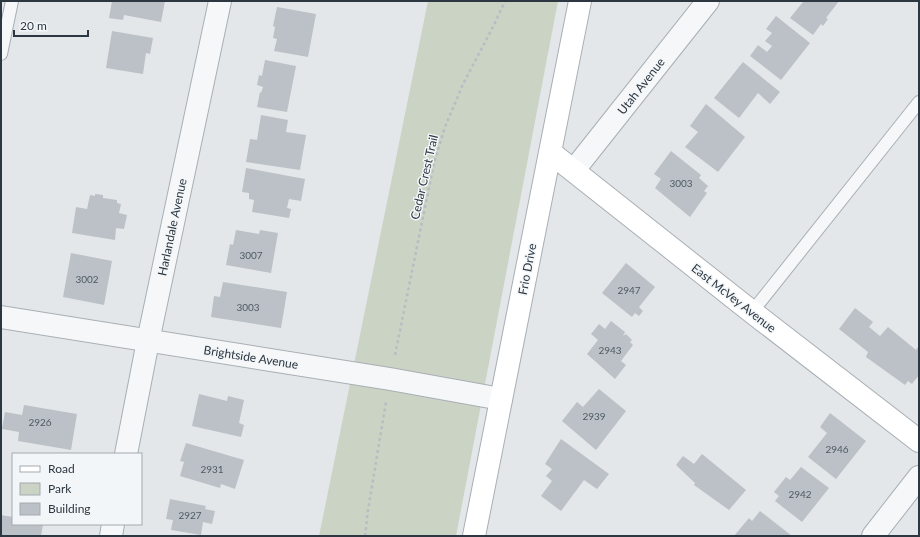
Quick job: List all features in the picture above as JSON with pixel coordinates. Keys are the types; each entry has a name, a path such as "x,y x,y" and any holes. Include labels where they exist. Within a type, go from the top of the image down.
{"street":[{"name":"Harlandale Avenue","path":"126,453 148,341 220,1"},
{"name":"Frio Drive","path":"474,536 580,1"},
{"name":"Utah Avenue","path":"574,170 708,1"},
{"name":"East McVey Avenue","path":"551,153 919,442"},
{"name":"Brightside Avenue","path":"1,317 390,379 501,399"},
{"path":"873,536 919,477"},
{"path":"110,536 113,525"}],"lane":[{"path":"1,54 12,1"},
{"path":"752,312 919,102"}],"path":[{"name":"Cedar Crest Trail","path":"394,361 436,156 463,84 505,1"},
{"path":"365,536 387,398"}],"green space":[{"path":"428,1 558,1 456,536 319,536"}],"building":[{"path":"112,1 165,1 161,22 124,15 123,20 109,18"},
{"path":"801,1 839,1 826,18 828,19 823,26 821,24 813,35 790,18 803,2"},
{"path":"277,7 316,14 308,57 274,51 277,39 273,38 275,27 273,26"},
{"path":"776,16 810,43 781,80 750,56 758,45 767,52 772,46 765,41 772,33 766,29"},
{"path":"112,31 153,38 150,54 146,53 143,74 106,68"},
{"path":"265,60 296,66 287,112 257,107 260,92 261,93 263,87 257,85 259,75 262,76"},
{"path":"743,62 780,92 770,104 758,93 739,118 714,98"},
{"path":"706,104 745,137 718,172 685,147 698,132 690,126"},
{"path":"261,115 288,120 286,132 306,135 300,170 246,162 250,139 257,140"},
{"path":"671,151 701,175 699,178 708,186 704,191 707,193 690,217 655,188 661,179 654,174"},
{"path":"246,168 305,179 301,201 289,199 287,208 291,209 289,218 252,212 254,200 249,199 249,193 242,192"},
{"path":"95,194 103,195 103,198 117,200 117,203 121,204 119,213 127,215 124,229 116,228 115,240 72,233 76,207 87,209 90,195 95,196"},
{"path":"236,230 259,234 260,230 278,233 271,273 226,265 230,244 233,245"},
{"path":"71,253 112,261 104,305 63,297"},
{"path":"626,263 655,287 639,307 643,311 639,316 635,313 632,317 602,293"},
{"path":"223,282 287,292 281,328 211,317 214,296 220,297"},
{"path":"855,308 873,322 869,327 880,336 888,327 916,350 918,347 919,348 919,375 912,384 908,381 905,385 866,357 868,352 839,329"},
{"path":"611,321 625,332 623,336 626,334 632,340 630,342 633,345 621,361 626,365 615,379 587,354 598,340 591,334 599,324 605,329"},
{"path":"599,389 626,411 596,450 562,421 577,402 583,407"},
{"path":"199,394 227,401 228,396 244,400 239,423 244,425 241,437 192,426"},
{"path":"24,405 77,414 71,450 18,441 19,432 2,429 5,412 22,415"},
{"path":"830,413 866,441 836,479 808,457 827,433 820,427"},
{"path":"561,439 609,474 597,489 584,480 561,511 541,496 552,481 546,476 552,469 545,464"},
{"path":"186,443 244,460 235,489 221,484 220,488 180,476 184,462 180,461"},
{"path":"702,454 746,490 729,510 694,485 695,483 676,465 683,456 694,464"},
{"path":"801,467 829,488 802,522 775,501 779,496 774,492 786,477 790,480"},
{"path":"170,499 206,506 205,509 215,511 212,524 203,522 201,535 171,530 173,520 166,519"},
{"path":"760,511 792,536 734,536 749,518 752,521"},
{"path":"1,515 12,517 12,525 43,525 41,536 1,536"}]}
